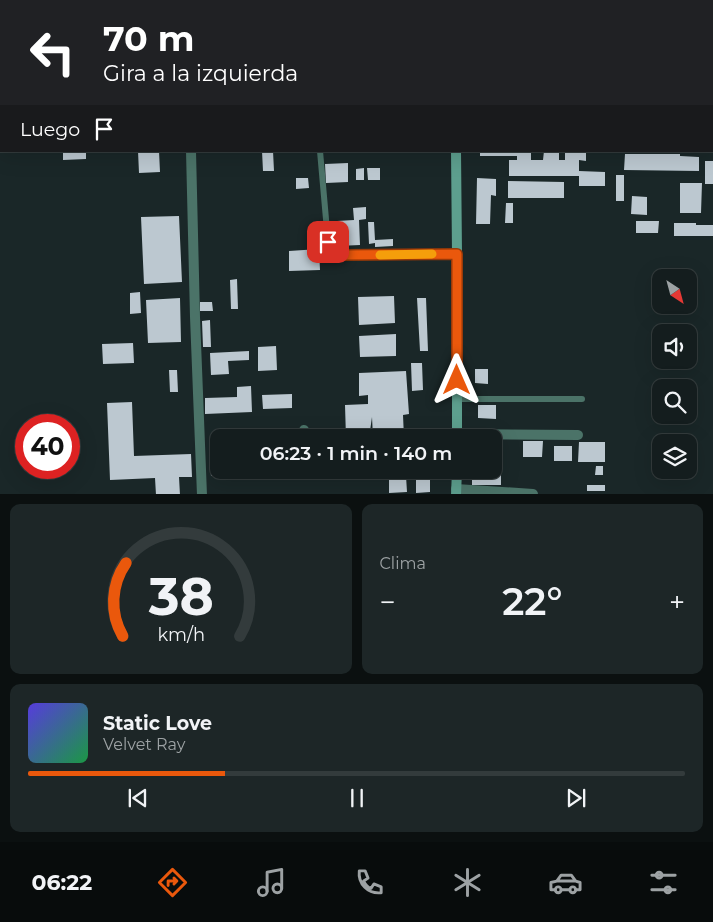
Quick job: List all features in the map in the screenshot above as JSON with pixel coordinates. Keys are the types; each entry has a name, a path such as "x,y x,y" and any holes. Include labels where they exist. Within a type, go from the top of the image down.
{"street":[{"path":"191,152 202,494"},
{"path":"456,152 457,429"},
{"path":"502,436 578,435"},
{"path":"457,479 456,492 533,494"}],"lane":[{"path":"320,152 328,242 337,253 344,255 457,254"},
{"path":"457,398 582,399"}],"building":[{"path":"63,152 86,152 86,159 63,160"},
{"path":"138,152 159,152 160,172 139,173"},
{"path":"262,152 273,152 274,171 263,171"},
{"path":"480,152 531,152 531,160 543,160 544,152 559,152 559,160 565,160 565,152 586,152 586,161 579,160 579,171 605,172 605,186 579,186 579,176 509,176 509,160 517,160 517,156 480,156"},
{"path":"625,154 680,154 680,156 699,157 699,171 624,170"},
{"path":"705,161 713,161 713,184 705,184"},
{"path":"348,163 348,182 326,183 325,164"},
{"path":"364,168 364,180 356,180 356,169"},
{"path":"367,168 380,168 380,180 368,180"},
{"path":"616,175 624,175 624,201 616,201"},
{"path":"296,178 308,178 309,188 296,189"},
{"path":"477,178 496,179 496,196 491,195 490,224 476,224"},
{"path":"508,181 564,182 564,198 508,198"},
{"path":"680,183 702,183 701,213 680,213"},
{"path":"632,196 647,197 647,215 631,214"},
{"path":"506,203 513,203 513,223 505,223"},
{"path":"366,207 366,219 359,220 360,245 338,246 337,221 354,220 353,208"},
{"path":"179,216 182,282 144,284 141,217"},
{"path":"636,221 659,221 658,233 636,233"},
{"path":"368,222 374,222 375,240 393,239 393,246 375,247 375,243 369,244"},
{"path":"674,223 713,225 713,236 674,236"},
{"path":"319,249 320,270 289,271 289,251"},
{"path":"237,279 238,309 231,309 230,280"},
{"path":"140,292 141,313 130,314 130,293"},
{"path":"394,296 395,323 359,325 358,297"},
{"path":"180,298 181,342 148,343 146,300"},
{"path":"417,298 426,298 428,351 420,351"},
{"path":"200,302 212,302 213,311 200,311"},
{"path":"210,320 211,347 203,347 202,321"},
{"path":"396,334 396,356 360,357 359,336"},
{"path":"133,343 134,363 103,364 102,344"},
{"path":"276,346 277,370 258,371 258,347"},
{"path":"249,351 249,360 228,361 229,374 211,375 210,353"},
{"path":"411,363 422,363 423,390 412,391"},
{"path":"475,369 488,369 488,384 475,383"},
{"path":"169,370 177,370 178,392 170,392"},
{"path":"406,371 409,414 403,415 404,429 373,429 372,417 370,429 346,429 345,405 368,404 368,395 359,396 359,373"},
{"path":"251,386 252,412 205,414 205,398 237,397 237,387"},
{"path":"292,394 292,408 263,409 262,395"},
{"path":"132,402 134,456 191,454 192,477 179,477 180,494 156,494 155,478 110,480 107,403"},
{"path":"478,405 496,405 496,419 478,418"},
{"path":"523,441 543,441 542,457 523,457"},
{"path":"579,442 605,442 605,462 578,462"},
{"path":"554,446 572,446 572,461 554,461"},
{"path":"596,466 603,466 603,475 595,475"},
{"path":"389,479 406,479 407,492 389,493"},
{"path":"416,479 430,479 430,492 416,493"},
{"path":"472,479 501,479 501,485 472,485"},
{"path":"587,485 605,485 605,491 587,491"}],"slow traffic":[{"path":"380,255 432,254"}],"route":[{"path":"328,242 332,249 344,255 457,254 457,380"}]}
